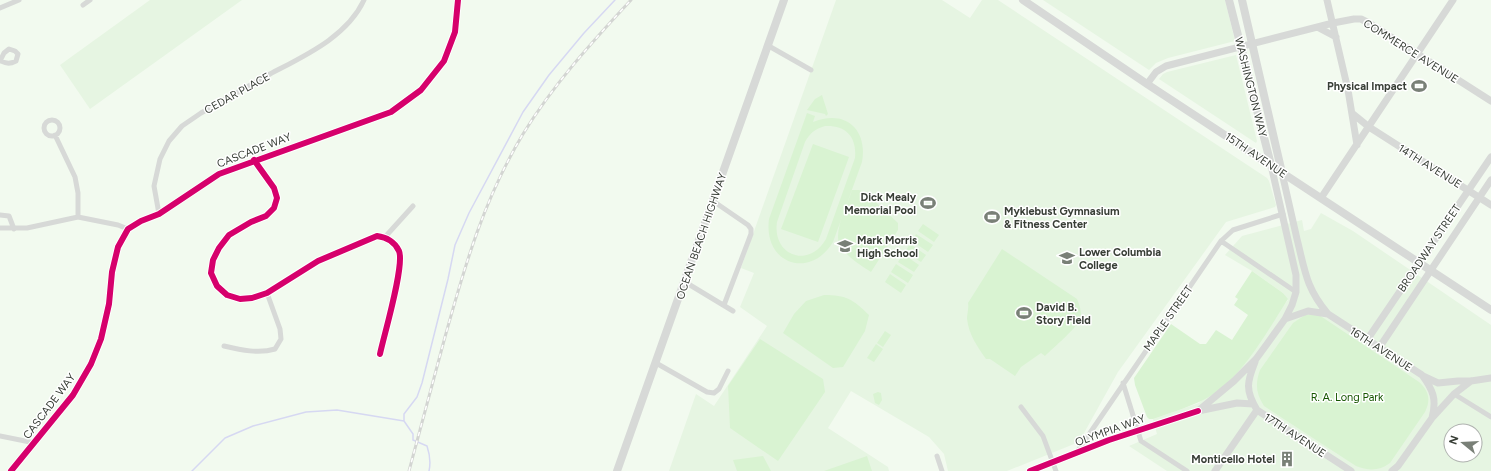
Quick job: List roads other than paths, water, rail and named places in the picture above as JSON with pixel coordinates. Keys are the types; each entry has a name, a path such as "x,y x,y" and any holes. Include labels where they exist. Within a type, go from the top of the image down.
{"main road":[{"name":"OCEAN BEACH HIGHWAY","path":"617,471 784,0"},
{"name":"15TH AVENUE","path":"1023,0 1147,84 1241,144 1271,166 1431,269 1491,310"},
{"name":"WASHINGTON WAY","path":"1229,0 1271,166"},
{"name":"WASHINGTON WAY","path":"1242,0 1282,173"}],"street":[{"path":"0,8 19,0"},
{"path":"83,5 90,0"},
{"name":"CEDAR PLACE","path":"158,214 154,186 160,159 169,141 182,126 200,113 319,47 344,28 362,6 364,0"},
{"name":"CASCADE WAY","path":"12,471 73,395 91,364 102,340 109,304 112,272 118,247 128,229 141,221 158,214 219,174 254,160 391,112 421,90 444,61 454,32 458,0"},
{"path":"1327,0 1353,114 1352,120 1357,145"},
{"path":"1321,198 1453,0"},
{"name":"COMMERCE AVENUE","path":"1147,84 1156,72 1166,66 1240,46 1319,28 1333,23 1361,19 1491,101"},
{"path":"1319,28 1336,37"},
{"path":"767,45 811,70"},
{"name":"14TH AVENUE","path":"1353,114 1369,127 1491,205"},
{"path":"55,135 75,177 78,193 78,217"},
{"name":"BROADWAY STREET","path":"1367,340 1491,157"},
{"path":"254,160 274,188 277,198 274,208 266,216 250,222 229,236 218,248 213,260 211,273 217,286 228,295 240,299 252,298 267,293 318,261 377,236 385,237 394,244 399,251 400,267 380,354"},
{"name":"WASHINGTON WAY","path":"1271,166 1296,275 1296,292"},
{"name":"WASHINGTON WAY","path":"1282,173 1301,261"},
{"name":"BROADWAY STREET","path":"1379,348 1491,180"},
{"path":"713,201 748,225 751,234 724,305"},
{"path":"385,237 413,206"},
{"name":"MAPLE STREET","path":"1078,452 1123,383 1221,241 1233,230 1282,214"},
{"path":"0,215 9,216 14,229"},
{"path":"0,228 27,228 78,217 118,224 128,229"},
{"path":"1198,411 1234,381 1256,359 1285,319 1296,292 1221,241"},
{"name":"16TH AVENUE","path":"1301,261 1312,292 1318,303 1328,314 1422,375 1430,387 1434,397 1432,418"},
{"path":"685,282 733,311"},
{"path":"224,346 245,351 268,351 275,349 281,339 280,329 267,293"},
{"name":"16TH AVENUE","path":"1285,319 1308,311 1328,314"},
{"name":"17TH AVENUE","path":"1256,359 1248,379 1248,391 1255,407 1351,471"},
{"path":"656,363 707,392 714,393 719,388 728,371"},
{"path":"1422,375 1438,383 1491,378"},
{"path":"1395,469 1432,418 1454,394 1471,381"},
{"path":"1123,383 1142,441 1187,471"},
{"path":"1454,394 1491,418"},
{"name":"OLYMPIA WAY","path":"1030,471 1138,430 1198,411 1237,403 1255,407"},
{"path":"1021,407 1043,436 1056,471"},
{"path":"1215,471 1255,407"},
{"path":"0,436 35,443"},
{"path":"937,456 942,471"}],"waterway":[{"path":"429,471 430,458 427,446 413,440 413,434 404,421 404,414 417,397 422,383 455,245 469,213 523,112 549,75 584,33 615,0"},
{"path":"192,471 225,438 253,426 306,412 337,410 404,421"}],"railway":[{"path":"409,471 460,284 486,208 497,183 523,134 547,98 588,48 631,0"}],"place":[{"name":"Physical Impact","path":"1419,86"},
{"name":"Dick Mealy Memorial Pool","path":"928,203"},
{"name":"Myklebust Gymnasium & Fitness Center","path":"992,217"},
{"name":"Mark Morris High School","path":"845,246"},
{"name":"Lower Columbia College","path":"1067,258"},
{"name":"David B. Story Field","path":"1024,313"},
{"name":"Monticello Hotel","path":"1287,459"}],"park label":[{"name":"R. A. Long Park","path":"1347,397"}]}
